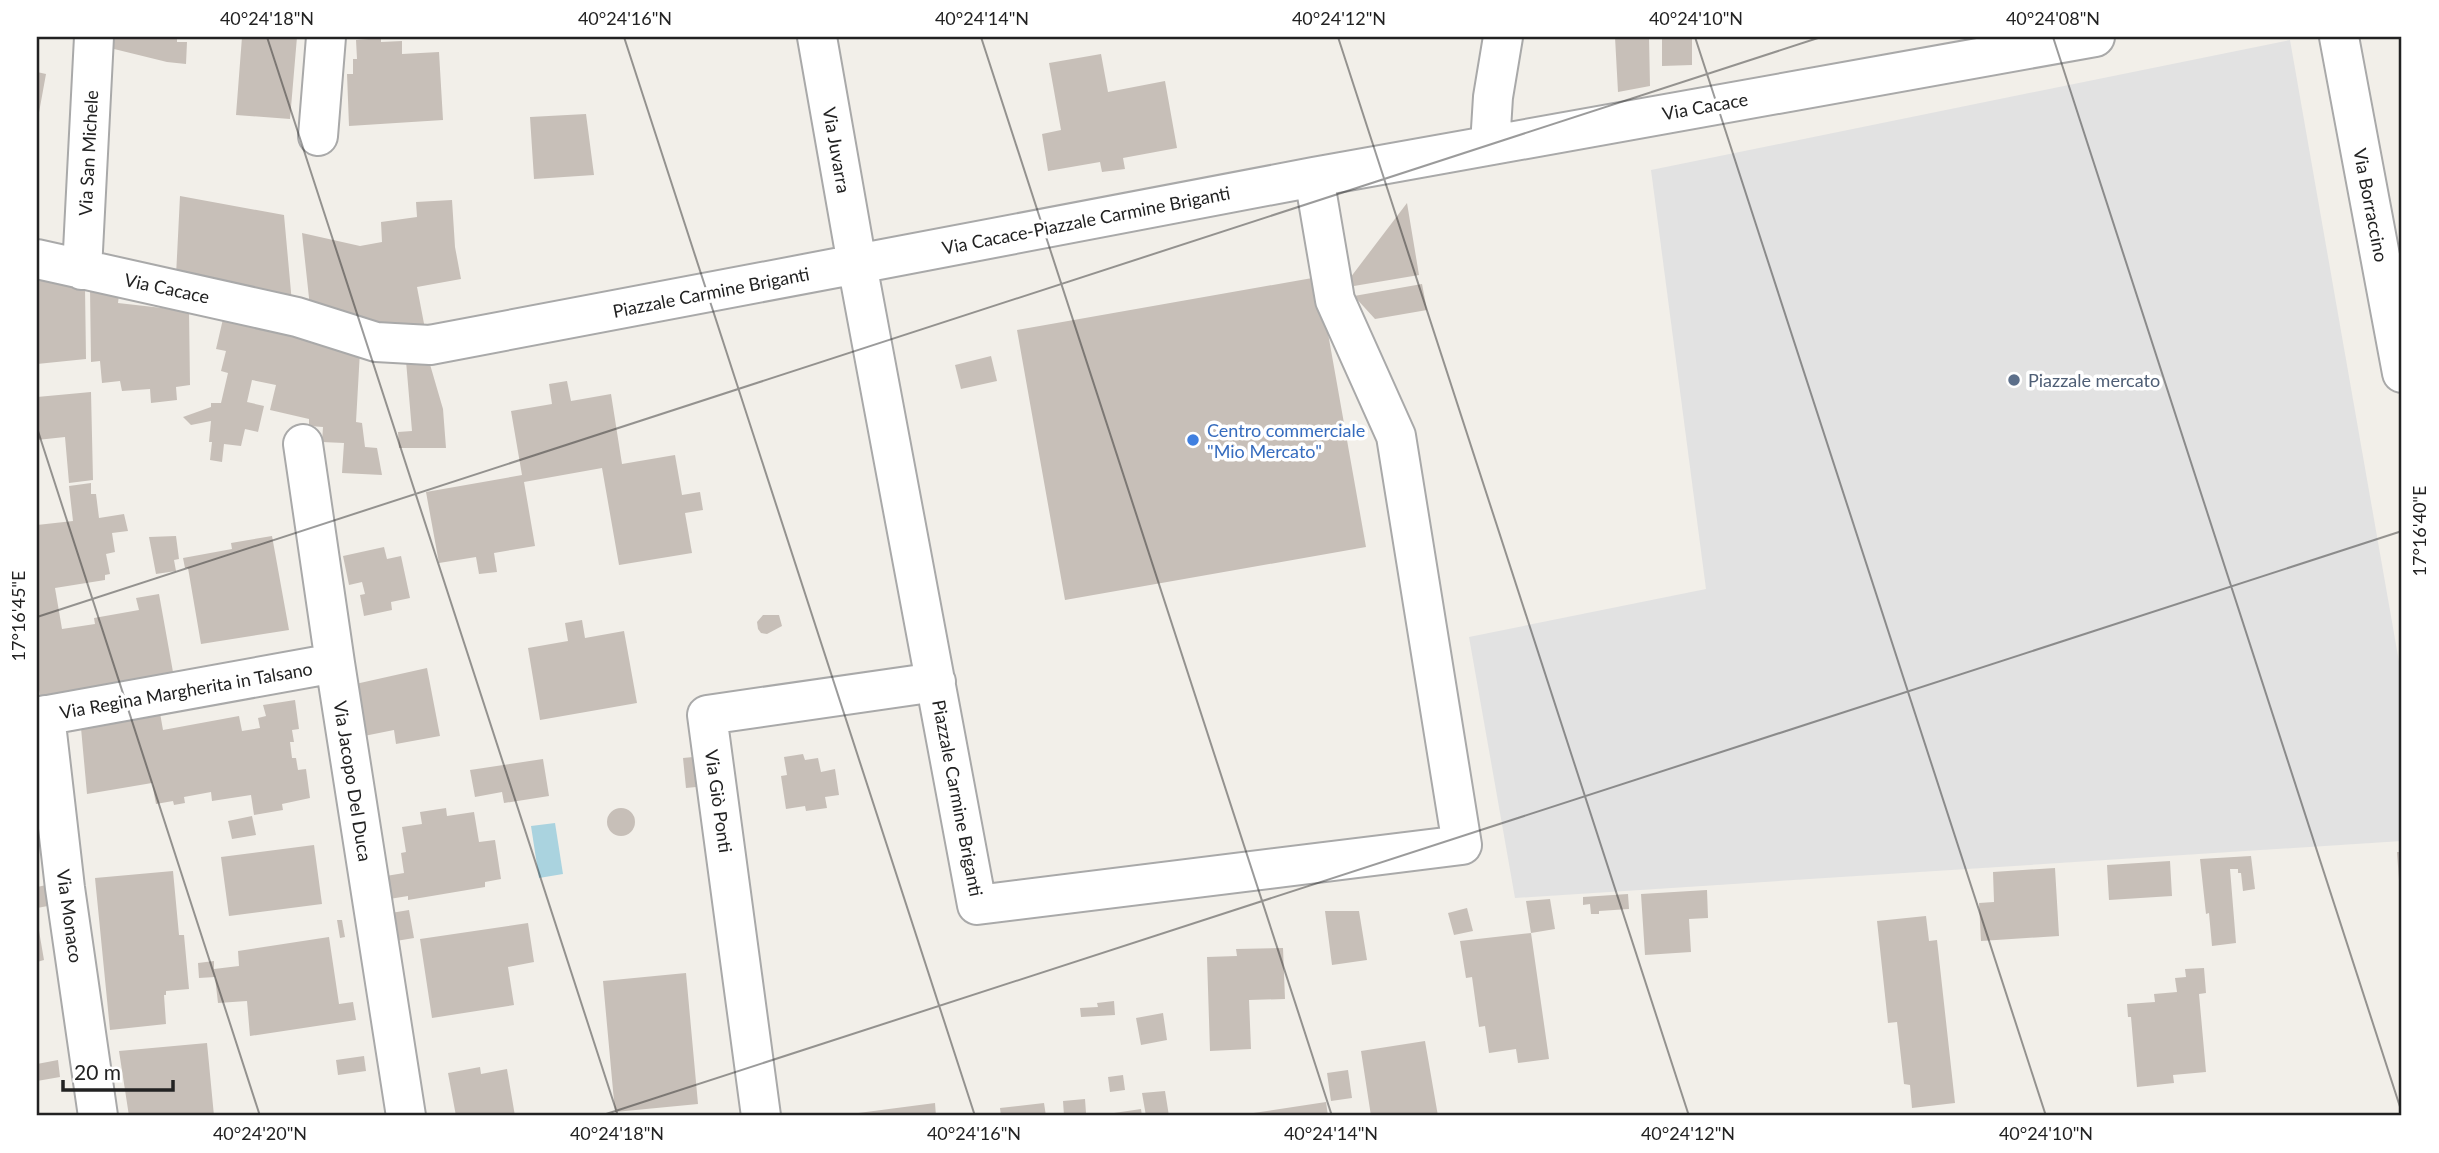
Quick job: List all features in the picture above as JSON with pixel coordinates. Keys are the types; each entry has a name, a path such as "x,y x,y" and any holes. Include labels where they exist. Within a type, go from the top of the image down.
{"street":[{"name":"Via San Michele","path":"82,270 94,37"},
{"path":"318,136 326,37"},
{"name":"Via Juvarra","path":"817,37 858,264"},
{"path":"1490,145 1493,97 1503,37"},
{"name":"Via Cacace","path":"1314,177 2095,37"},
{"name":"Via Borraccino","path":"2339,37 2402,373"},
{"name":"Via Cacace-Piazzale Carmine Briganti","path":"858,264 1314,177"},
{"name":"Piazzale Carmine Briganti","path":"297,317 376,341 430,345 858,264 977,905 1462,845 1396,436 1335,300 1314,177"},
{"name":"Via Cacace","path":"37,258 297,317"},
{"name":"Via Jacopo Del Duca","path":"303,444 406,1116"},
{"name":"Via Regina Margherita in Talsano","path":"41,716 335,663"},
{"name":"Via Giò Ponti","path":"761,1116 707,715 936,681"},
{"name":"Via Monaco","path":"41,716 98,1116"}],"shaded area":[{"name":"Piazzale mercato","path":"2290,40 2402,679 2402,841 1515,898 1469,637 1706,589 1651,170"}],"water":[{"path":"555,823 563,874 539,878 531,826"}],"building":[{"path":"110,37 177,37 177,42 187,42 186,64 110,48"},
{"path":"242,37 297,37 290,119 236,115"},
{"path":"1615,37 1649,37 1650,86 1618,92"},
{"path":"1662,37 1692,37 1692,65 1662,66"},
{"path":"381,38 381,42 402,41 402,54 439,52 443,120 349,126 347,74 353,74 353,59 357,59 356,40"},
{"path":"1101,54 1108,92 1165,81 1177,148 1123,158 1125,169 1102,172 1100,162 1048,171 1042,134 1061,130 1049,63"},
{"path":"37,72 46,74 38,118 37,118"},
{"path":"586,114 594,175 534,179 530,117"},
{"path":"180,196 284,215 292,303 176,276"},
{"path":"452,200 455,247 461,279 417,287 426,334 310,307 302,233 360,246 382,242 381,222 417,217 416,202"},
{"path":"1407,203 1419,275 1348,287 1347,282"},
{"path":"37,276 85,287 86,359 37,364"},
{"path":"1318,277 1366,547 1065,600 1017,330"},
{"path":"1422,284 1427,310 1375,319 1354,296"},
{"path":"90,288 119,295 118,303 189,311 190,385 176,387 177,400 151,403 150,389 122,391 120,381 102,383 100,361 91,362"},
{"path":"223,319 360,351 356,422 362,423 365,447 377,448 382,475 342,473 344,443 322,442 323,427 309,426 309,419 270,410 276,385 252,380 247,402 264,406 258,432 245,429 241,446 224,444 222,462 210,460 211,421 191,425 183,417 211,407 211,403 221,403 228,373 221,371 226,351 216,349"},
{"path":"991,356 997,381 961,389 955,365"},
{"path":"406,361 429,361 443,409 446,448 399,448 398,432 412,431"},
{"path":"567,381 571,401 611,394 622,464 675,455 682,495 700,492 703,510 685,513 692,553 619,565 602,468 524,482 535,546 494,553 497,572 479,574 476,557 439,563 426,492 522,475 511,411 552,404 549,384"},
{"path":"91,392 93,480 69,483 65,437 37,440 37,397"},
{"path":"91,483 91,494 96,494 99,518 124,514 128,531 112,533 115,552 106,554 110,574 105,575 105,580 55,588 62,629 95,624 94,618 139,610 136,598 159,594 173,672 40,696 37,678 37,525 73,521 69,486"},
{"path":"176,536 179,559 174,560 176,571 156,574 149,537"},
{"path":"272,536 289,630 201,644 188,568 185,568 183,558 232,549 231,543"},
{"path":"384,547 387,559 401,556 410,598 391,602 392,610 364,616 360,595 365,594 362,582 349,585 343,556"},
{"path":"763,615 779,615 782,626 767,634 761,633 757,622"},
{"path":"582,620 585,638 624,631 637,703 540,720 528,648 568,641 565,623"},
{"path":"427,668 440,736 396,744 394,730 359,737 351,685"},
{"path":"295,700 299,729 292,730 292,758 296,758 298,770 306,769 310,798 282,804 283,810 254,815 251,795 212,801 211,792 184,797 185,803 174,805 173,801 156,804 152,783 87,794 81,728 160,713 163,730 239,716 242,731 260,728 258,718 266,716 263,705"},
{"path":"803,754 805,760 818,758 821,772 835,769 839,795 825,797 827,808 806,811 805,806 786,809 781,776 787,775 784,757"},
{"path":"693,757 696,787 686,788 683,758"},
{"path":"543,759 549,796 504,803 502,792 475,797 470,770"},
{"path":"446,808 447,816 474,812 479,842 495,840 501,879 485,882 485,887 408,900 408,896 383,900 380,877 404,873 401,853 406,852 402,827 422,824 420,812"},
{"path":"621,808 631,812 635,822 631,832 621,836 611,832 607,822 611,812"},
{"path":"252,816 256,835 232,839 228,821"},
{"path":"314,845 322,904 229,916 221,857"},
{"path":"2397,852 2402,852 2402,880 2399,880"},
{"path":"2251,856 2255,889 2243,891 2241,873 2238,873 2238,869 2230,869 2236,943 2212,946 2200,859"},
{"path":"2170,861 2172,896 2109,900 2107,865"},
{"path":"2055,868 2059,936 1981,941 1979,903 1994,902 1993,872"},
{"path":"173,871 179,935 184,935 189,989 166,991 166,1024 110,1030 95,878"},
{"path":"51,884 53,905 37,908 37,887"},
{"path":"1707,890 1708,918 1689,919 1691,952 1645,955 1641,894"},
{"path":"1628,894 1629,909 1591,914 1590,904 1583,905 1583,897"},
{"path":"1550,899 1555,929 1531,933 1526,901"},
{"path":"1467,908 1473,931 1454,935 1448,913"},
{"path":"409,910 414,938 390,942 385,914"},
{"path":"1325,911 1359,911 1367,960 1332,965"},
{"path":"1926,916 1929,941 1937,940 1955,1103 1912,1108 1910,1085 1904,1084 1897,1022 1888,1023 1877,921"},
{"path":"337,920 342,920 345,937 340,938"},
{"path":"528,923 534,962 508,967 514,1005 432,1018 420,939"},
{"path":"37,926 44,960 37,962"},
{"path":"1531,933 1549,1059 1518,1063 1516,1049 1489,1053 1485,1026 1479,1027 1472,977 1466,978 1460,941"},
{"path":"329,937 339,1004 353,1002 356,1020 250,1036 247,1001 218,1003 215,977 199,978 198,963 214,961 214,969 239,966 238,951"},
{"path":"1283,948 1285,999 1249,1000 1251,1049 1210,1051 1207,957 1237,956 1236,949"},
{"path":"2204,968 2206,993 2199,994 2206,1072 2173,1075 2174,1083 2137,1087 2131,1017 2128,1017 2127,1004 2155,1002 2154,994 2177,992 2175,978 2186,977 2185,969"},
{"path":"686,973 698,1104 615,1112 603,981"},
{"path":"1114,1001 1115,1015 1081,1017 1080,1008 1098,1007 1097,1003"},
{"path":"1163,1013 1167,1040 1141,1045 1136,1018"},
{"path":"1425,1041 1438,1116 1371,1116 1361,1051"},
{"path":"207,1043 214,1116 129,1116 119,1051"},
{"path":"364,1056 366,1071 338,1075 336,1060"},
{"path":"58,1060 60,1077 37,1081 37,1064"},
{"path":"480,1067 481,1074 507,1069 515,1116 456,1116 448,1073"},
{"path":"1348,1070 1352,1098 1331,1101 1327,1073"},
{"path":"1123,1075 1125,1090 1110,1092 1108,1077"},
{"path":"1165,1091 1169,1116 1146,1116 1142,1093"},
{"path":"1085,1099 1086,1113 1064,1116 1063,1101"},
{"path":"1326,1102 1328,1116 1240,1116 1240,1115"},
{"path":"935,1103 936,1116 843,1115"},
{"path":"1044,1103 1046,1116 1001,1116 1000,1108"},
{"path":"1141,1109 1142,1116 1115,1116 1114,1113"}],"place":[{"name":"Piazzale mercato","path":"2014,380"},
{"name":"Centro commerciale \"Mio Mercato\"","path":"1193,440"}]}
